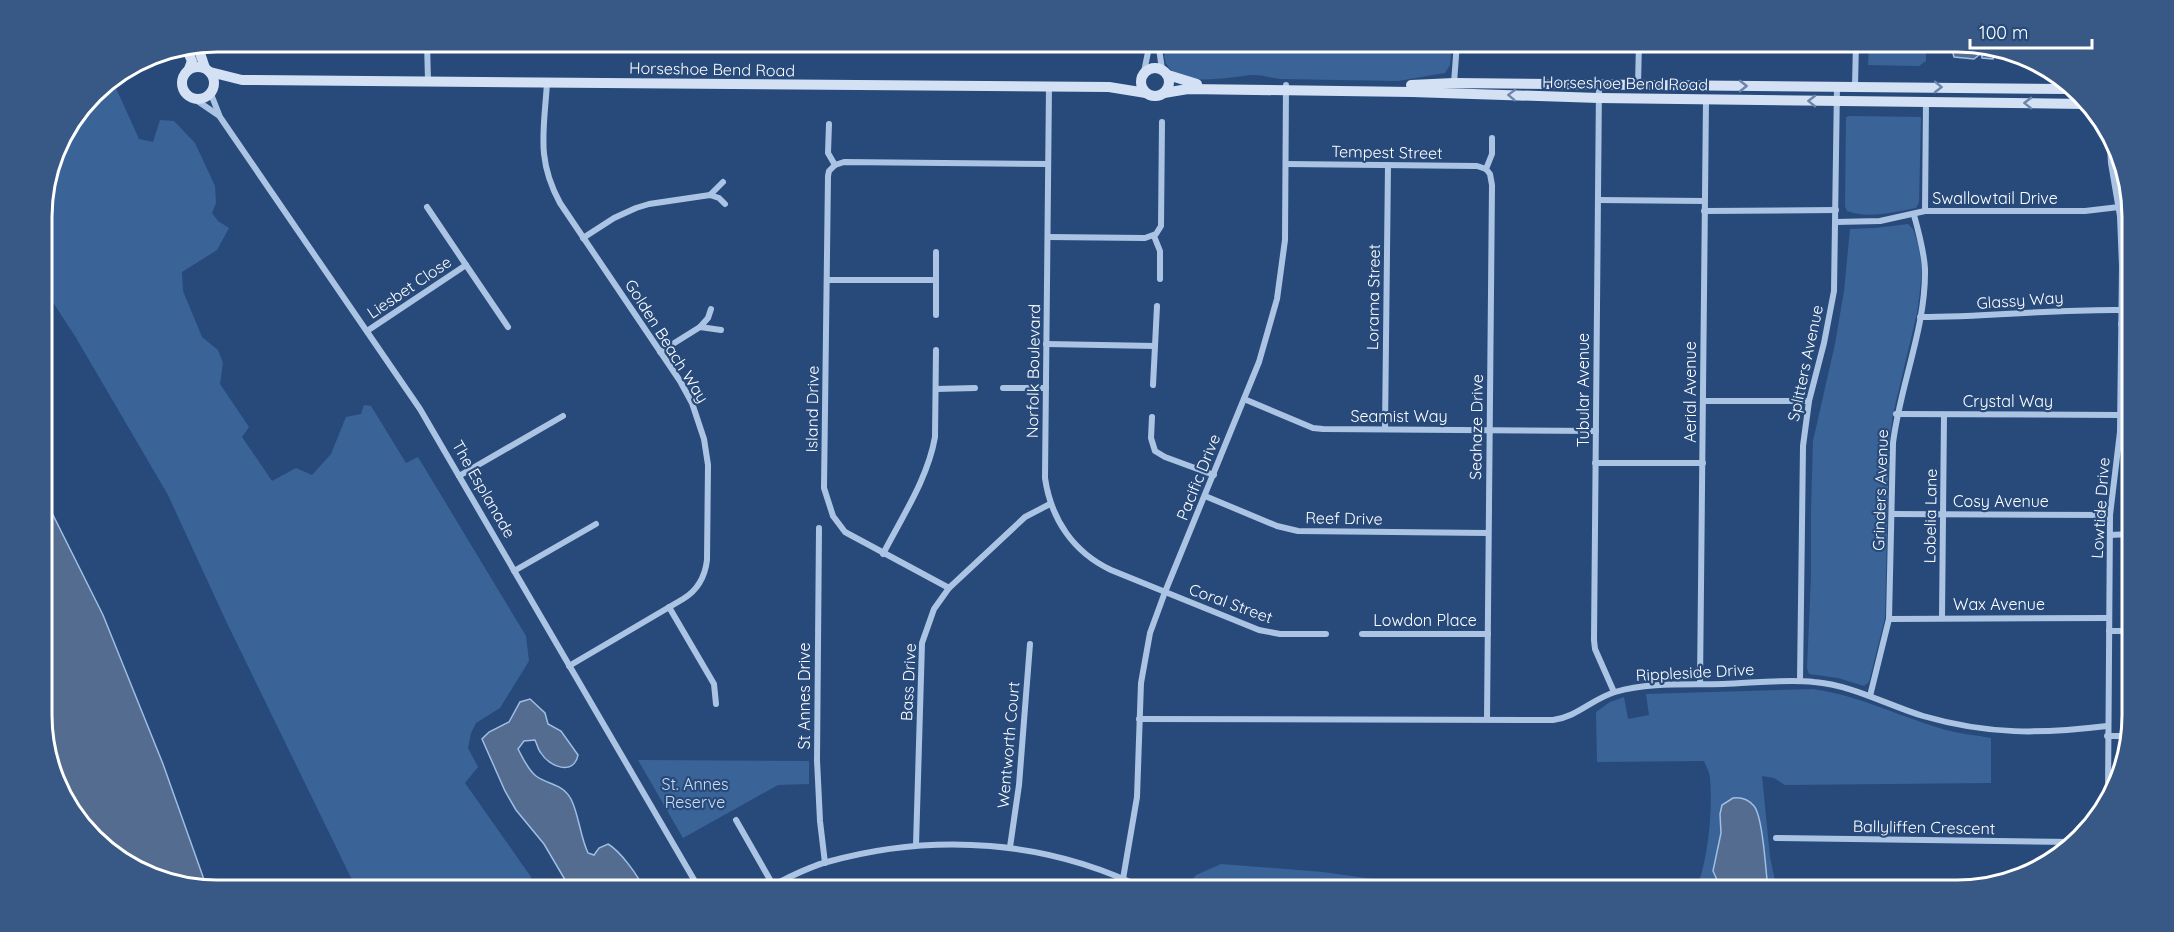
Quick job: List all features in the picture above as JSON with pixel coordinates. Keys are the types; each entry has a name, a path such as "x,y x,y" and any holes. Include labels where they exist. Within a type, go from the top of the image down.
{"street":[{"path":"1148,52 1141,86 1146,93 1155,96 1164,93 1168,87 1160,52"},
{"path":"1453,88 1456,52"},
{"path":"1638,85 1639,52"},
{"path":"1855,86 1856,52"},
{"path":"427,53 428,81"},
{"path":"189,56 192,61 183,77 182,88 189,97 196,100 207,97 212,90 200,54"},
{"path":"1143,73 1152,67 1165,72"},
{"path":"189,69 207,70"},
{"name":"Horseshoe Bend Road","path":"207,70 242,80 1109,87 1146,93"},
{"name":"Horseshoe Bend Road","path":"1165,72 1186,82 1205,85 1286,88"},
{"name":"Horseshoe Bend Road","path":"1109,87 1126,83 1143,73"},
{"name":"Horseshoe Bend Road","path":"212,90 242,80"},
{"name":"Golden Beach Way","path":"547,83 542,156 552,188 683,386 697,415 704,439 708,472 706,569 694,591 569,666"},
{"name":"Tubular Avenue","path":"1599,85 1594,640 1595,649 1614,692"},
{"name":"Horseshoe Bend Road","path":"1453,88 1638,85 2059,89"},
{"name":"Horseshoe Bend Road","path":"1164,93 1188,89 1396,86 1599,98 2076,104"},
{"name":"Splitters Avenue","path":"1800,681 1803,446 1809,401 1831,311 1836,222 1837,86"},
{"name":"Norfolk Boulevard","path":"1050,87 1045,478 1050,504 1064,531 1089,558 1111,570 1165,592"},
{"name":"Pacific Drive","path":"1123,879 1137,796 1141,682 1154,622 1267,339 1277,299 1284,247 1286,88"},
{"name":"The Esplanade","path":"212,90 220,117 420,409 694,880"},
{"name":"Aerial Avenue","path":"1700,684 1706,99"},
{"name":"The Esplanade","path":"196,100 220,117"},
{"path":"1925,211 1926,102"},
{"path":"1048,237 1145,238 1154,236 1161,226 1162,122"},
{"path":"829,124 828,153 836,165 844,162 1048,164"},
{"name":"Seahaze Drive","path":"1487,719 1492,185 1490,174 1486,169 1492,154 1492,138"},
{"name":"Lowtide Drive","path":"2108,779 2110,515 2120,432 2122,235 2111,160"},
{"name":"Tempest Street","path":"1286,164 1477,166 1486,169"},
{"name":"Island Drive","path":"836,165 829,171 828,176 824,489 826,497 833,516 844,532 949,588"},
{"name":"Lorama Street","path":"1385,429 1388,165"},
{"path":"711,195 723,182"},
{"name":"Lowtide Drive","path":"2117,182 2117,195"},
{"path":"583,238 614,218 636,208 655,203 711,195 719,198 725,204"},
{"path":"1598,200 1704,201"},
{"name":"Liesbet Close","path":"426,207 508,327"},
{"name":"Swallowtail Drive","path":"1836,222 1881,221 1925,211 2085,211 2119,207"},
{"path":"1704,211 1836,210"},
{"name":"Grinders Avenue","path":"1870,696 1889,619 1893,443 1896,414 1920,317 1925,270 1914,214"},
{"path":"1154,236 1160,251 1160,279"},
{"path":"936,252 936,315"},
{"name":"Liesbet Close","path":"367,331 466,265"},
{"path":"827,280 936,280"},
{"path":"1153,385 1157,306"},
{"path":"660,352 700,327 708,318 711,309"},
{"name":"Glassy Way","path":"1920,317 1974,317 2069,309 2121,310"},
{"path":"700,327 720,330"},
{"path":"1046,344 1155,346"},
{"path":"883,554 930,459 935,437 936,350"},
{"path":"936,389 975,388"},
{"path":"1003,388 1046,388"},
{"name":"Seamist Way","path":"1244,399 1313,428 1596,431"},
{"path":"1704,401 1809,401"},
{"name":"Crystal Way","path":"1896,414 2120,415"},
{"name":"Lobelia Lane","path":"1942,618 1944,415"},
{"path":"459,476 563,416"},
{"path":"1152,417 1151,438 1155,451 1214,475"},
{"path":"1595,464 1703,463"},
{"name":"Reef Drive","path":"1205,496 1298,531 1488,533"},
{"name":"Bass Drive","path":"916,845 922,643 934,609 949,588 1025,517 1050,504"},
{"name":"Cosy Avenue","path":"1892,514 2110,515"},
{"path":"514,571 596,524"},
{"name":"St Annes Drive","path":"819,528 817,763 825,863"},
{"path":"2110,535 2122,534"},
{"name":"Coral Street","path":"1165,592 1270,633 1326,634"},
{"path":"669,607 714,684 716,704"},
{"name":"Wax Avenue","path":"1889,619 2109,618"},
{"path":"2109,631 2122,631"},
{"name":"Lowdon Place","path":"1362,634 1488,634"},
{"name":"Wentworth Court","path":"1010,847 1020,777 1030,644"},
{"name":"Rippleside Drive","path":"1139,719 1553,720 1568,717 1614,692 1640,687 1800,681 1829,684 1870,696 1920,715 1955,725 1985,730 2053,732 2107,726"},
{"path":"2107,736 2120,735"},
{"path":"736,820 767,880"},
{"name":"Ballyliffen Crescent","path":"1776,838 2061,842"},
{"path":"787,880 825,863 862,853 916,845 948,844 1010,847 1064,858 1123,879"}],"green space":[{"path":"1165,52 1451,52 1450,65 1445,73 1398,81 1281,79 1260,75 1194,79 1174,72 1167,65"},
{"path":"1869,52 1926,52 1926,61 1919,66 1868,65"},
{"path":"116,88 139,139 153,142 160,120 174,121 195,143 215,186 216,203 212,213 218,221 229,228 217,250 182,272 183,291 202,337 218,350 223,363 220,384 249,427 242,437 272,481 296,468 312,475 331,454 346,417 361,414 364,405 371,406 406,463 418,457 526,636 529,661 500,708 476,723 471,733 468,748 478,767 465,783 531,877 530,880 352,880 226,621 168,495 53,302 54,196 58,175 75,135 101,101"},
{"path":"1846,117 1921,117 1919,202 1916,208 1873,215 1847,211 1845,206"},
{"path":"1908,224 1913,229 1918,244 1922,269 1920,290 1917,313 1893,414 1889,444 1885,618 1869,682 1864,686 1838,678 1809,674 1807,668 1813,441 1835,344 1844,291 1850,229"},
{"path":"1813,689 1831,692 1946,730 1991,738 1991,783 1785,785 1774,778 1762,776 1770,857 1775,879 1700,879 1704,865 1710,820 1710,776 1704,761 1597,762 1596,712 1610,702 1624,697 1628,719 1649,715 1646,694"},
{"name":"St. Annes Reserve","path":"638,760 809,761 809,784 778,785 683,838"},
{"path":"1221,864 1323,872 1375,879 1192,879 1196,875"}],"shaded area":[{"path":"1953,52 1979,54 1974,59 1954,57"},
{"path":"1982,55 1994,57 1993,59 1982,58"},
{"path":"52,514 103,615 163,764 204,879 165,871 135,857 117,845 87,815 65,777 58,757 52,714"},
{"path":"530,699 545,713 548,724 561,731 578,755 572,766 561,767 545,758 535,740 524,741 518,749 526,764 536,776 559,787 571,799 588,853 594,855 599,848 608,844 629,864 639,880 565,880 544,844 516,810 482,739 489,732 509,722 520,702"},
{"path":"1733,798 1742,798 1754,806 1760,821 1767,879 1717,879 1713,871 1721,833 1722,805"}]}
